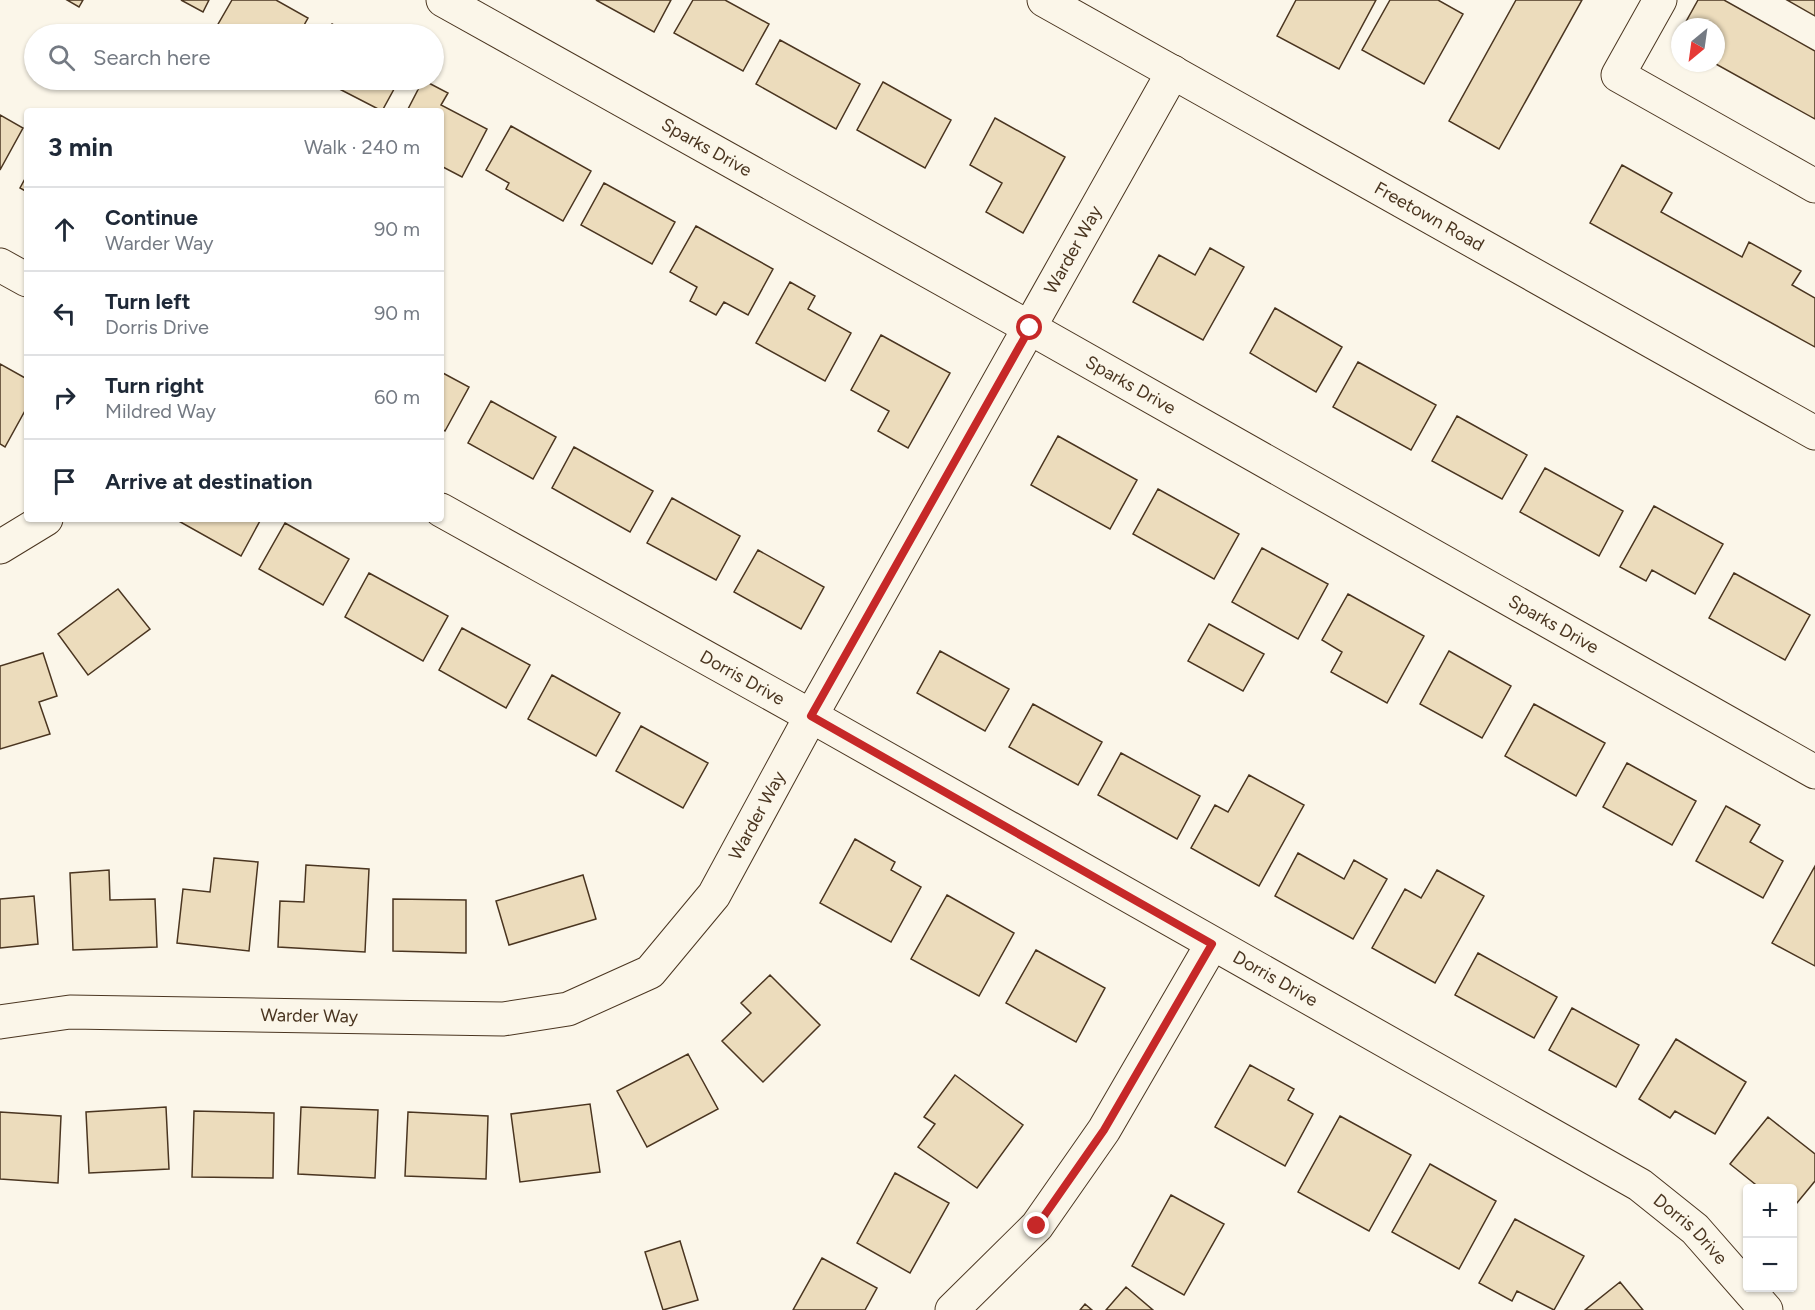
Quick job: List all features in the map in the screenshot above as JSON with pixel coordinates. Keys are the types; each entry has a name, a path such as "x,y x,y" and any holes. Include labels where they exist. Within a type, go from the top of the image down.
{"street":[{"name":"Sparks Drive","path":"443,0 1030,328 1815,772"},
{"name":"Freetown Road","path":"1044,0 1815,433"},
{"path":"1660,0 1618,75 1815,186"},
{"name":"Warder Way","path":"0,1022 70,1012 503,1019 568,1009 650,972 714,895 811,716 1173,72"},
{"path":"0,265 24,278"},
{"name":"Dorris Drive","path":"444,512 811,716 1640,1185 1695,1229 1766,1310"},
{"path":"0,547 41,522"},
{"path":"952,1310 1037,1226 1104,1130 1212,944"}],"building":[{"path":"67,0 83,0 79,7"},
{"path":"181,0 209,0 203,12"},
{"path":"232,0 276,0 308,18 305,24 218,24"},
{"path":"596,0 671,0 654,32"},
{"path":"693,0 725,0 769,24 743,71 674,33"},
{"path":"1296,0 1376,0 1339,69 1277,36"},
{"path":"1390,0 1438,0 1463,14 1424,84 1362,50"},
{"path":"1516,0 1582,0 1499,149 1449,121"},
{"path":"1698,0 1724,0 1815,51 1815,119 1725,69 1725,18 1688,18"},
{"path":"1787,0 1815,0 1815,16"},
{"path":"780,40 860,84 836,129 756,84"},
{"path":"883,82 951,120 925,168 857,130"},
{"path":"341,90 394,90 384,108 376,108"},
{"path":"418,90 442,90 448,93 441,105 487,129 462,177 444,168 444,108 409,108"},
{"path":"0,115 23,128 0,170"},
{"path":"995,118 1065,157 1023,233 986,212 1002,183 970,165"},
{"path":"511,126 591,171 563,221 506,189 509,183 486,170"},
{"path":"1622,165 1672,193 1661,212 1742,257 1749,242 1801,271 1792,285 1815,298 1815,347 1590,223"},
{"path":"604,183 675,222 652,264 581,225"},
{"path":"696,226 773,269 748,315 724,302 716,315 690,301 697,287 670,272"},
{"path":"1210,248 1244,267 1203,340 1133,302 1159,255 1195,275"},
{"path":"790,282 815,296 808,309 851,333 825,381 756,343"},
{"path":"1275,308 1342,347 1316,392 1250,353"},
{"path":"881,335 950,373 908,448 878,431 889,411 851,390"},
{"path":"1358,362 1436,405 1411,450 1333,407"},
{"path":"0,364 24,377 24,412 5,447 0,444"},
{"path":"444,374 469,387 444,430"},
{"path":"491,401 556,437 533,479 468,443"},
{"path":"1457,416 1527,455 1502,499 1432,461"},
{"path":"1058,436 1137,480 1110,529 1031,485"},
{"path":"574,447 653,491 630,532 552,488"},
{"path":"1545,468 1623,511 1599,556 1520,512"},
{"path":"1158,489 1239,534 1214,579 1133,534"},
{"path":"672,498 740,536 716,580 647,543"},
{"path":"1654,506 1723,544 1695,594 1652,570 1646,581 1620,567"},
{"path":"180,522 259,522 241,556"},
{"path":"285,523 349,559 323,605 259,569"},
{"path":"1262,548 1328,584 1298,639 1232,602"},
{"path":"758,550 824,587 801,629 734,592"},
{"path":"369,573 448,616 423,661 345,617"},
{"path":"1734,573 1810,615 1785,660 1709,618"},
{"path":"118,589 150,629 88,675 58,634"},
{"path":"1348,594 1424,636 1387,703 1331,672 1342,652 1322,640"},
{"path":"1209,624 1264,654 1243,691 1188,661"},
{"path":"462,628 530,665 506,708 439,670"},
{"path":"940,651 1009,689 985,731 917,693"},
{"path":"1449,651 1511,686 1482,738 1420,704"},
{"path":"43,653 57,696 39,702 50,734 0,749 0,666"},
{"path":"552,675 620,713 596,756 528,719"},
{"path":"1033,704 1102,742 1078,785 1009,747"},
{"path":"1534,704 1605,743 1576,796 1505,756"},
{"path":"641,726 708,763 683,808 616,771"},
{"path":"1121,753 1200,796 1177,839 1098,795"},
{"path":"1627,763 1696,801 1672,845 1603,807"},
{"path":"1249,775 1304,805 1259,886 1191,848 1215,805 1228,812"},
{"path":"1726,806 1760,825 1750,842 1783,861 1763,898 1696,861"},
{"path":"855,839 895,862 891,870 921,887 891,942 820,903"},
{"path":"1298,853 1344,879 1354,860 1387,879 1353,939 1275,896"},
{"path":"214,858 258,862 249,951 177,943 183,889 210,892"},
{"path":"306,865 369,869 365,952 278,947 280,901 304,902"},
{"path":"1815,866 1815,966 1772,943"},
{"path":"109,870 110,900 155,899 157,947 73,950 70,873"},
{"path":"1437,870 1484,896 1435,983 1372,948 1405,889 1421,898"},
{"path":"583,875 596,919 509,945 496,901"},
{"path":"947,895 1014,933 979,996 911,959"},
{"path":"34,896 38,944 0,948 0,899"},
{"path":"393,899 466,900 466,953 393,951"},
{"path":"1036,950 1105,988 1076,1042 1006,1003"},
{"path":"1478,953 1557,997 1534,1038 1455,995"},
{"path":"770,975 820,1025 763,1082 722,1041 751,1013 741,1003"},
{"path":"1572,1008 1639,1045 1616,1087 1549,1050"},
{"path":"1676,1039 1746,1082 1715,1134 1675,1111 1670,1118 1639,1099"},
{"path":"688,1054 718,1109 647,1147 617,1091"},
{"path":"1250,1065 1294,1089 1288,1100 1313,1114 1285,1166 1215,1127"},
{"path":"955,1075 1023,1125 977,1188 918,1147 935,1124 924,1117"},
{"path":"590,1104 600,1172 520,1182 511,1114"},
{"path":"166,1107 169,1169 89,1173 86,1112"},
{"path":"301,1107 378,1110 375,1178 298,1174"},
{"path":"194,1111 274,1113 273,1178 192,1177"},
{"path":"0,1112 61,1116 58,1183 0,1179"},
{"path":"408,1112 488,1116 486,1179 405,1176"},
{"path":"1340,1116 1411,1155 1369,1231 1298,1192"},
{"path":"1768,1117 1815,1154 1815,1181 1797,1203 1797,1184 1755,1184 1730,1164"},
{"path":"1430,1164 1496,1201 1459,1269 1392,1232"},
{"path":"895,1173 949,1203 910,1273 857,1243"},
{"path":"1171,1195 1224,1224 1184,1295 1132,1266"},
{"path":"1515,1219 1584,1256 1554,1310 1517,1291 1512,1301 1479,1283"},
{"path":"680,1241 698,1300 663,1310 645,1252"},
{"path":"822,1258 877,1288 865,1310 793,1310"},
{"path":"1620,1282 1643,1310 1585,1310"},
{"path":"1126,1287 1153,1310 1106,1310"},
{"path":"1085,1304 1092,1310 1080,1310"}],"route":[{"path":"1030,328 811,716 1212,944 1104,1130 1037,1226"}]}
